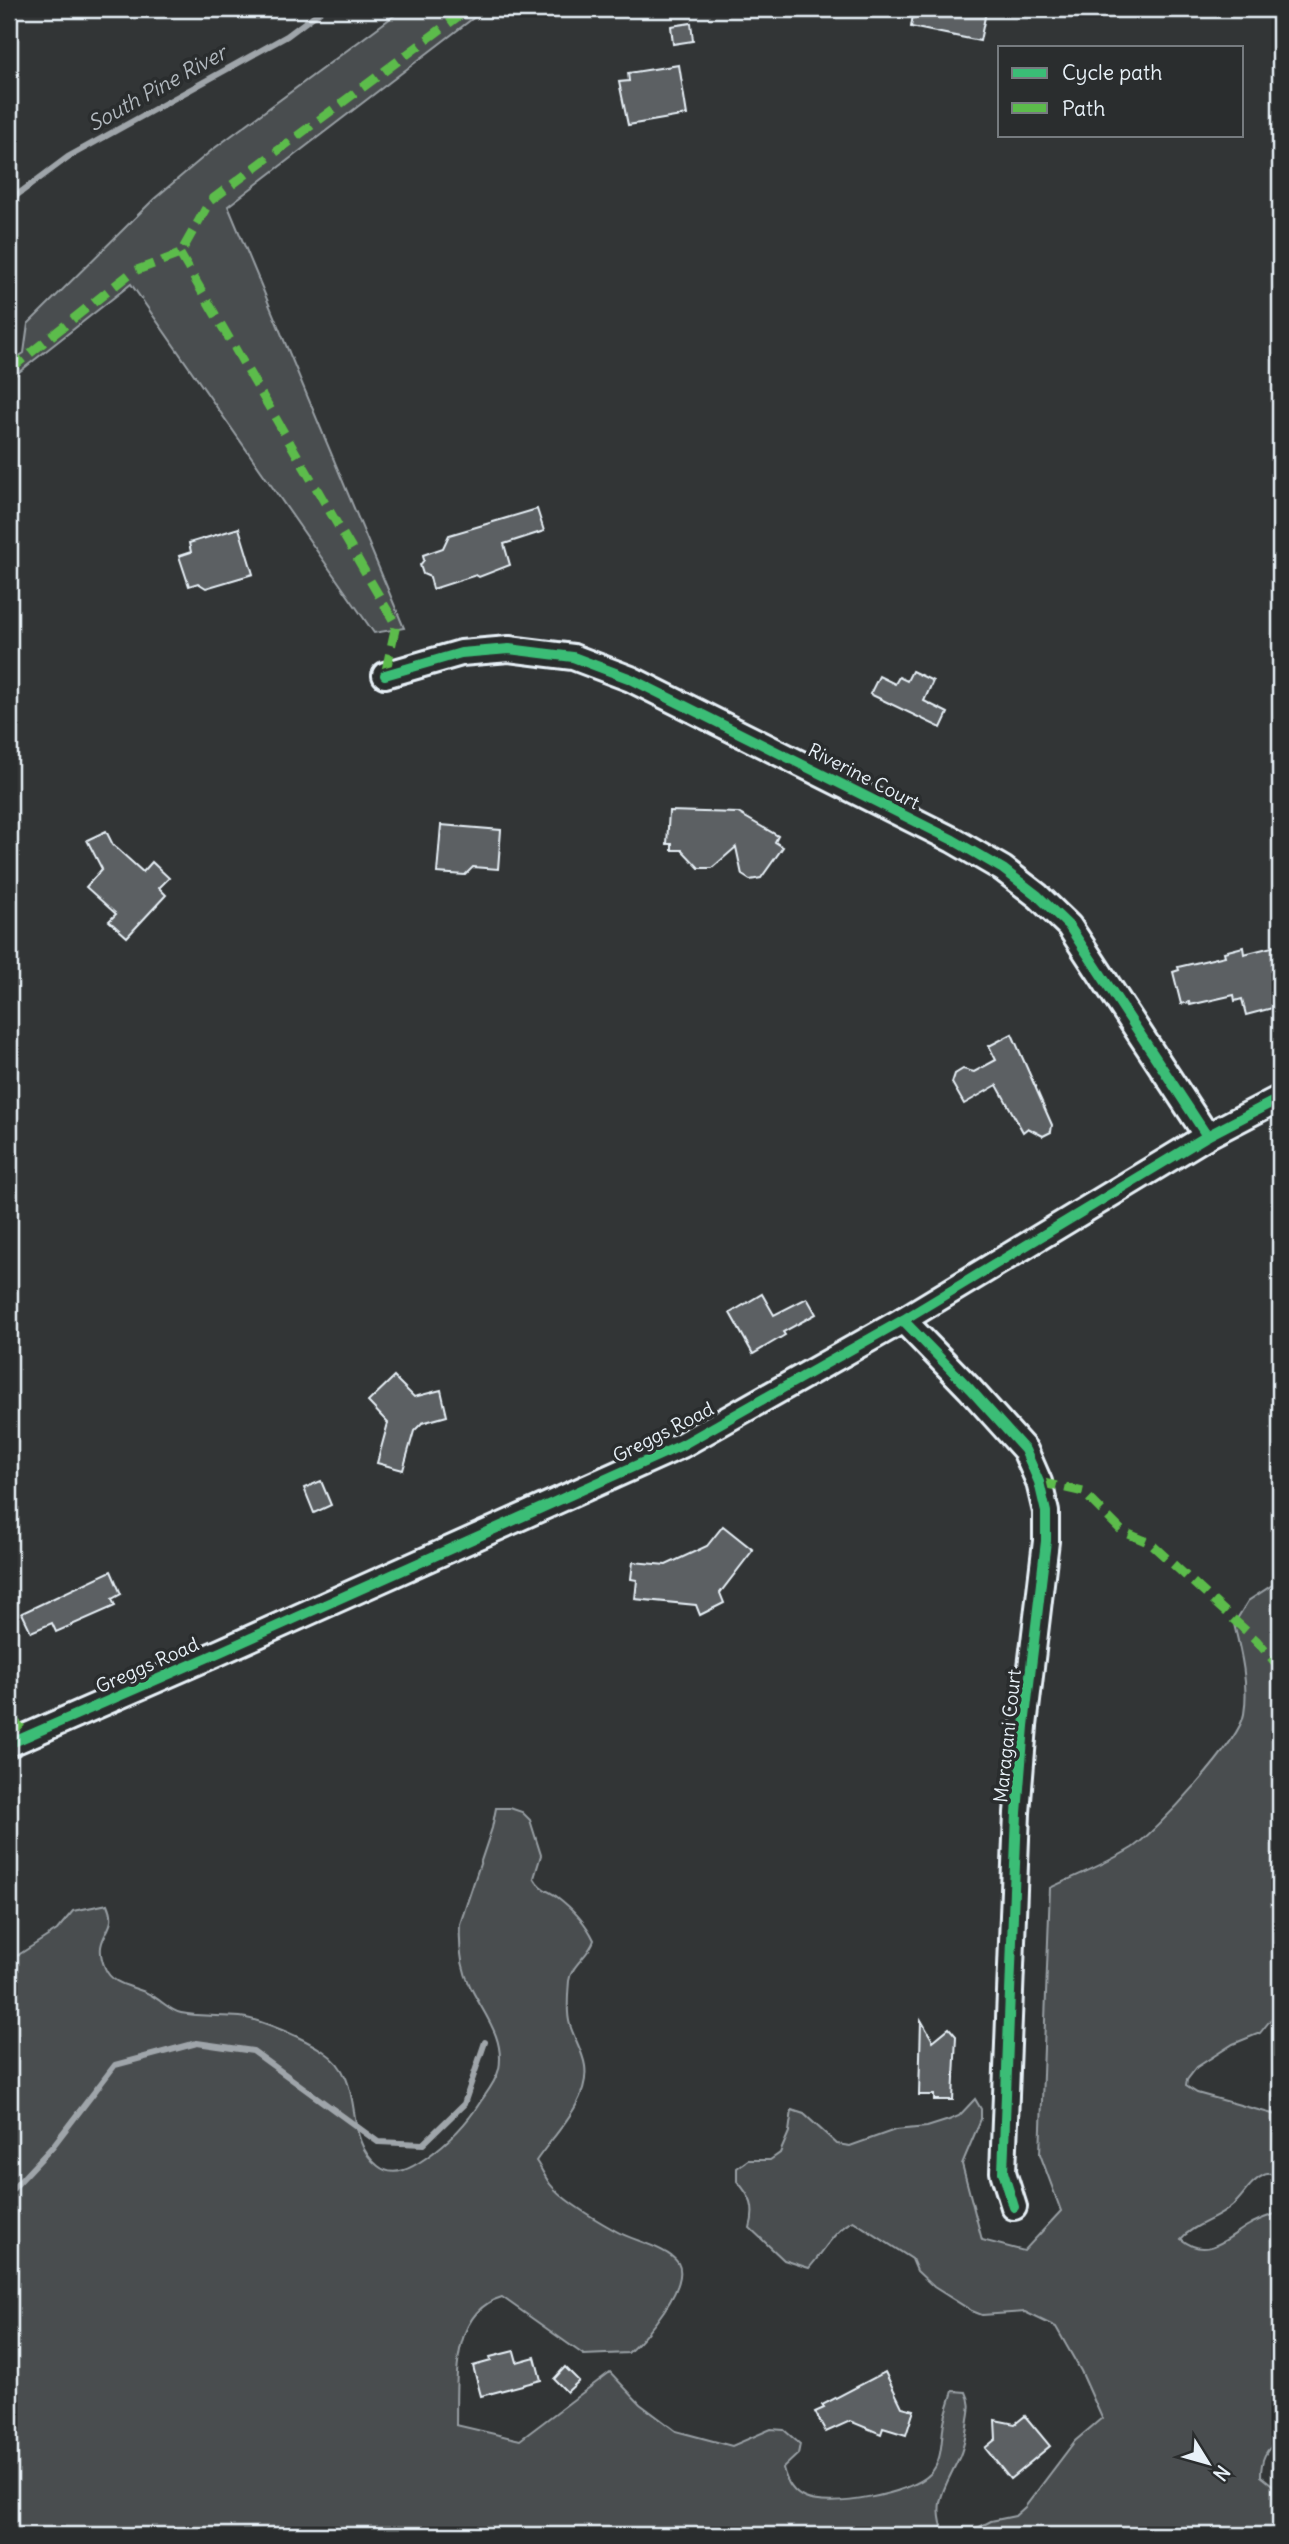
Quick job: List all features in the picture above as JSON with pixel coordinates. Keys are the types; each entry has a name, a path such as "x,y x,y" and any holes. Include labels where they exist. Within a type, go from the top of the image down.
{"street":[{"name":"Riverine Court","path":"386,675 408,666 461,653 509,649 573,657 631,678 953,840 1003,869 1038,896 1069,926 1207,1136"},
{"name":"Greggs Road","path":"19,1740 682,1445 903,1321 1207,1136 1280,1098"},
{"name":"Maragani Court","path":"903,1321 1025,1450 1039,1482 1046,1512 1046,1541 1024,1726 1013,1888 1003,2172 1014,2207"}],"shaded area":[{"path":"403,9 485,9 228,206 404,628 374,633 131,284 9,380 9,358 13,360 24,353 28,324 154,199 212,150"},
{"path":"1280,1580 1280,1601 1276,1604 1280,1613 1280,1973 1272,1988 1276,2013 1260,2033 1233,2044 1197,2067 1187,2080 1186,2086 1197,2093 1280,2116 1280,2173 1266,2174 1259,2178 1226,2211 1192,2229 1181,2239 1200,2248 1208,2248 1253,2223 1280,2212 1280,2441 1265,2455 1261,2476 1280,2491 1280,2535 964,2535 991,2521 1015,2516 1025,2507 1075,2441 1102,2418 1081,2371 1056,2327 1025,2312 982,2315 972,2311 934,2287 917,2271 912,2259 853,2221 834,2236 809,2268 784,2260 750,2228 752,2208 749,2197 737,2181 737,2168 748,2160 770,2160 780,2153 789,2132 792,2110 804,2114 837,2144 850,2146 895,2130 927,2127 949,2120 959,2116 975,2099 981,2109 981,2119 962,2164 982,2240 1024,2251 1061,2211 1040,2154 1050,1888 1112,1859 1144,1839 1196,1785 1228,1744 1244,1714 1246,1692 1234,1624 1248,1601"},
{"path":"496,1808 510,1808 522,1812 530,1820 541,1855 534,1878 541,1887 573,1910 594,1940 570,1975 569,1986 569,2020 585,2066 582,2092 569,2116 536,2161 550,2184 563,2197 616,2231 667,2253 678,2263 680,2273 678,2284 664,2311 628,2353 584,2355 502,2297 485,2305 473,2317 460,2351 456,2425 520,2440 610,2372 640,2404 676,2431 732,2446 771,2429 784,2430 800,2444 798,2454 783,2468 797,2493 817,2501 851,2501 906,2488 930,2474 939,2456 944,2422 953,2391 966,2392 970,2408 964,2441 941,2497 941,2524 945,2535 9,2535 9,1961 57,1930 73,1911 108,1904 111,1921 101,1947 101,1956 108,1974 113,1979 149,1994 177,2012 233,2016 259,2021 323,2051 337,2063 346,2077 360,2139 367,2153 384,2170 397,2172 426,2158 456,2132 489,2090 499,2069 496,2036 464,1971 460,1931"}],"building":[{"path":"914,9 971,9 986,12 980,41 911,27"},
{"path":"691,23 693,41 673,44 671,26"},
{"path":"679,65 687,115 628,125 619,82 629,81 628,73"},
{"path":"537,509 544,531 504,544 510,565 479,577 476,575 433,589 430,577 423,574 420,565 424,560 423,555 443,548 449,535"},
{"path":"239,528 253,574 206,588 198,583 189,586 179,556 191,552 189,543"},
{"path":"912,671 933,681 924,701 948,713 941,728 870,694 879,676 895,684 899,677 907,681"},
{"path":"669,811 738,813 778,836 775,842 783,847 761,878 750,880 742,875 736,847 712,868 699,868 682,850 672,850 672,844 667,844"},
{"path":"441,825 501,830 498,869 473,867 465,875 437,873"},
{"path":"106,831 113,845 143,872 152,862 169,878 159,888 166,895 127,937 109,921 116,914 86,887 102,869 87,840"},
{"path":"1280,945 1280,1006 1246,1015 1242,999 1235,1001 1234,995 1190,1005 1189,1002 1181,1004 1173,972 1179,970 1178,967 1225,956 1224,952 1243,947 1244,954"},
{"path":"1012,1034 1052,1125 1051,1132 1043,1136 1028,1128 1023,1132 997,1085 964,1104 952,1083 955,1074 963,1069 974,1072 996,1060 989,1046"},
{"path":"762,1294 774,1315 807,1298 816,1314 783,1332 785,1335 753,1354 730,1313"},
{"path":"394,1377 414,1397 441,1390 447,1416 422,1423 414,1431 403,1470 377,1463 388,1423 368,1402"},
{"path":"321,1481 331,1505 314,1513 304,1488"},
{"path":"723,1526 753,1550 720,1593 724,1603 700,1615 696,1605 635,1599 637,1580 631,1579 633,1562 666,1565 707,1546"},
{"path":"111,1571 121,1594 112,1599 115,1606 56,1632 52,1623 31,1632 22,1613"},
{"path":"921,2020 933,2041 949,2028 956,2036 953,2100 934,2100 934,2095 919,2095"},
{"path":"514,2351 517,2362 535,2357 541,2380 481,2396 473,2366 491,2361 490,2357"},
{"path":"565,2367 579,2381 567,2392 554,2379"},
{"path":"885,2372 902,2407 914,2410 906,2435 883,2428 881,2434 850,2421 826,2432 815,2412 824,2408 822,2405"},
{"path":"1025,2416 1050,2446 1010,2479 985,2448 996,2439 995,2420 1015,2424"}],"waterway":[{"name":"South Pine River","path":"9,201 68,157 287,36 323,9"},
{"path":"9,2193 53,2146 115,2065 197,2043 253,2051 378,2142 423,2144 464,2104 485,2042"}],"marked path":[{"path":"9,370 132,272 180,254 210,201 468,9"},
{"path":"180,254 396,625 385,675"},
{"path":"1039,1482 1083,1492 1122,1531 1150,1543 1256,1640 1280,1668"},
{"path":"9,1716 29,1736"}],"cycle path":[{"path":"385,675 461,653 509,649 573,657 631,679 953,840 1003,869 1038,896 1069,926 1207,1136"},
{"path":"9,1744 682,1445 903,1320 1207,1136 1280,1098"},
{"path":"903,1320 1025,1450 1039,1482 1046,1512 1046,1541 1024,1726 1017,1813 1003,2172 1014,2207"}]}
